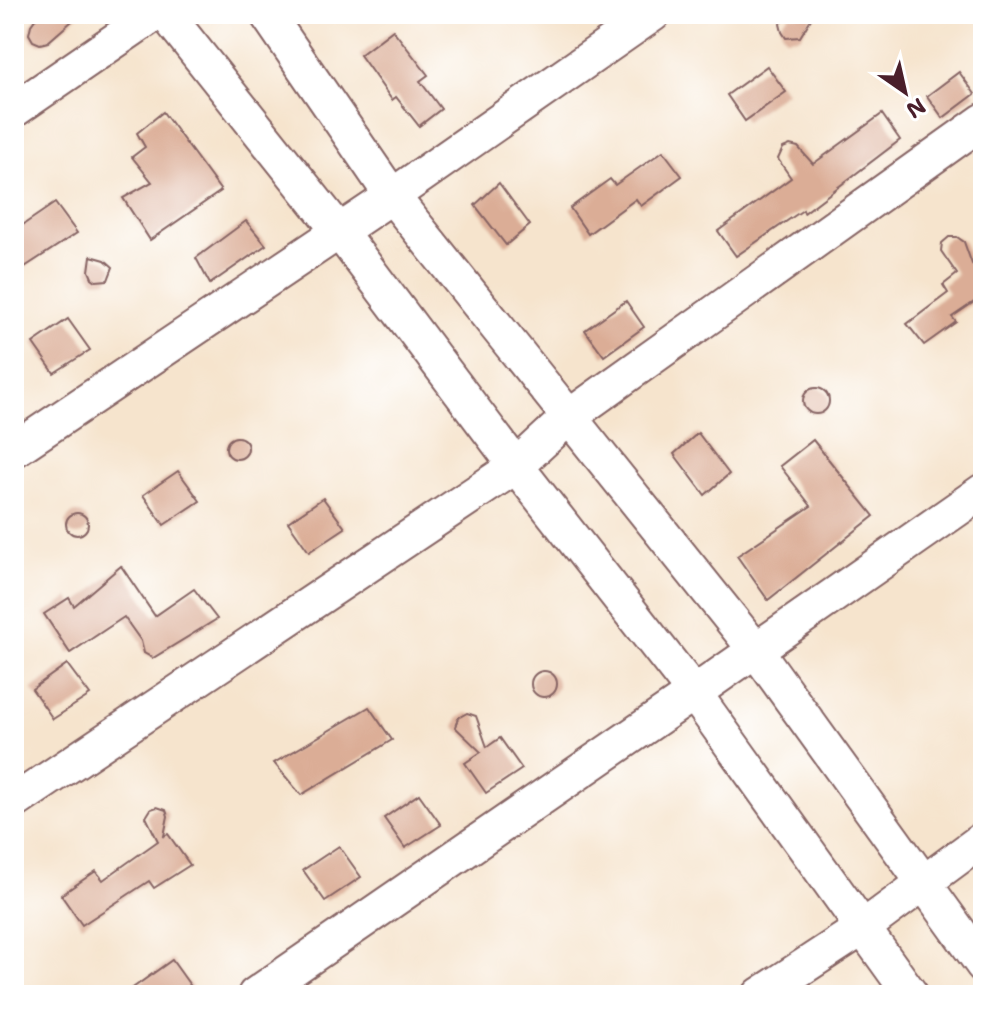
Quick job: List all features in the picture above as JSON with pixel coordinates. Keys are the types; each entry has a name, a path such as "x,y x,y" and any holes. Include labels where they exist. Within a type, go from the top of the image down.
{"street":[{"path":"14,110 154,14"},
{"path":"166,14 339,231 516,466 694,693 911,995"},
{"path":"267,14 392,196 755,649 983,965"},
{"path":"14,450 392,196 653,14"},
{"path":"14,802 516,466 570,416 983,121"},
{"path":"255,995 983,491"},
{"path":"760,995 864,927 983,839"}],"building":[{"path":"39,14 80,14 48,42 40,44 33,41 29,34"},
{"path":"814,14 800,37 786,38 780,24 789,15"},
{"path":"393,30 428,75 420,81 441,109 419,126 396,97 392,100 360,55"},
{"path":"767,66 786,92 745,121 727,95"},
{"path":"959,72 975,94 943,118 927,96"},
{"path":"163,112 221,191 150,240 123,198 152,182 132,157 145,147 137,133"},
{"path":"882,114 900,140 804,213 803,210 736,256 718,231 791,178 778,159 783,148 790,145 798,147 813,164"},
{"path":"663,151 682,176 641,206 636,199 588,234 570,208 610,179 615,185"},
{"path":"499,183 530,225 506,245 475,205"},
{"path":"55,203 77,233 14,274 14,231"},
{"path":"246,221 266,245 210,284 196,258"},
{"path":"949,237 957,237 964,242 972,264 983,256 983,307 977,300 952,317 956,322 924,345 907,324 948,293 943,285 957,274 941,251 942,243"},
{"path":"91,256 105,260 113,267 108,280 96,281 92,278 89,271"},
{"path":"626,301 644,327 604,356 585,330"},
{"path":"68,319 90,350 54,373 33,343"},
{"path":"816,388 825,392 829,401 825,410 816,414 807,410 803,401 807,392"},
{"path":"698,433 729,474 705,495 674,454"},
{"path":"237,437 245,440 248,448 245,456 237,459 229,456 226,448 229,440"},
{"path":"813,440 874,516 768,600 737,556 811,506 780,466"},
{"path":"178,471 200,501 164,525 143,495"},
{"path":"323,498 345,528 309,552 288,522"},
{"path":"77,513 85,516 88,524 85,532 77,535 69,532 66,524 69,516"},
{"path":"121,566 155,616 194,589 217,619 153,658 144,653 141,641 124,617 70,653 44,614 69,598 74,606"},
{"path":"67,664 90,695 53,719 32,689"},
{"path":"544,671 553,675 557,684 553,693 544,697 535,693 531,684 535,675"},
{"path":"369,707 392,740 301,795 274,763"},
{"path":"467,713 476,716 487,747 500,738 522,769 486,793 465,763 481,752 455,727 458,718"},
{"path":"419,794 441,825 405,848 384,818"},
{"path":"151,809 166,810 168,816 164,836 168,834 190,865 154,888 149,881 82,925 61,895 96,871 103,880 158,841 146,817"},
{"path":"339,846 361,877 325,901 303,870"},
{"path":"172,960 197,995 123,995"}]}
